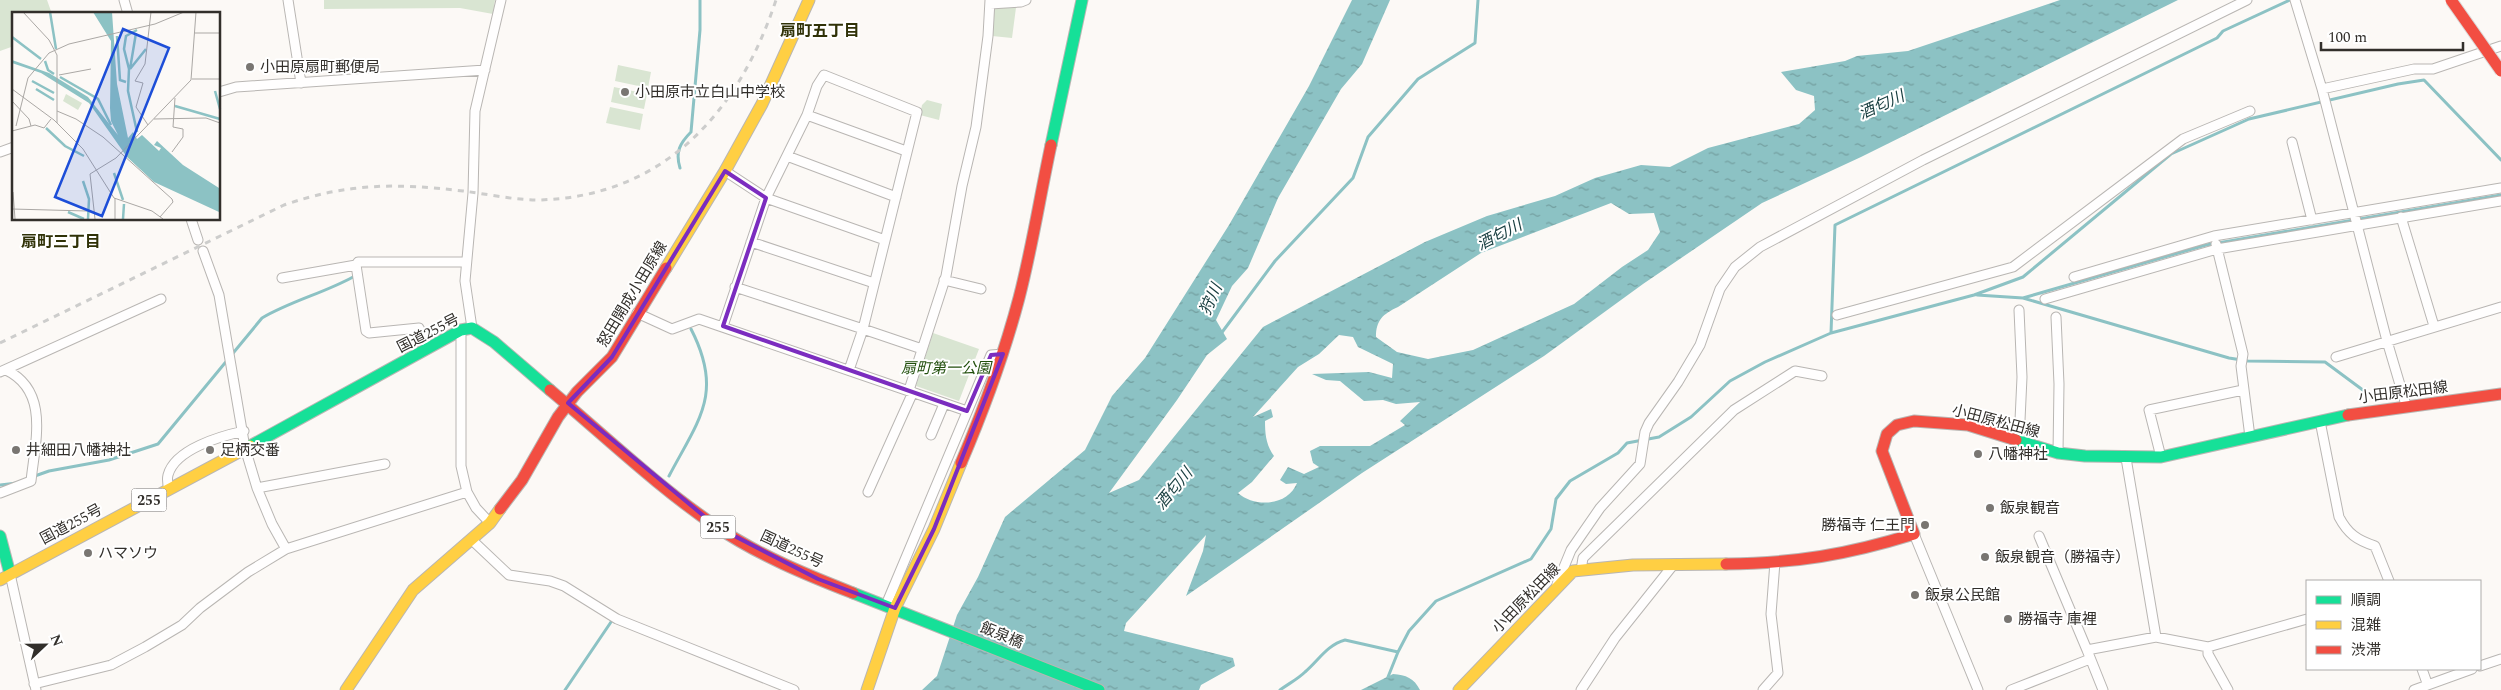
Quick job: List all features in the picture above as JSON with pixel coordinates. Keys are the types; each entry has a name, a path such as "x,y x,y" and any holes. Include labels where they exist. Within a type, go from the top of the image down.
{"main road":[{"name":"怒田開成小田原線","path":"346,690 413,590 473,540 490,523 522,480 568,403 612,357 725,171 762,104 809,0"},
{"path":"867,690 890,606 934,529 986,405 1003,354 1019,297 1082,0"},
{"path":"2451,0 2501,72"},
{"path":"2465,0 2501,52"},
{"name":"国道255号","path":"5,577 467,329 494,342 670,491 717,527 751,547 810,575 890,606"},
{"name":"小田原松田線","path":"1458,690 1573,571 1674,564 1775,562 1855,553 1914,534 1882,451 1888,434 1897,425 1914,420 1968,425 2058,453 2126,458 2161,457 2320,421 2406,405 2501,394"},
{"path":"0,536 5,577"},
{"name":"飯泉橋","path":"890,606 1099,690"}],"street":[{"path":"288,0 301,83"},
{"path":"490,523 476,508 467,492 462,466 467,329 465,281 473,193 476,111 501,0"},
{"path":"868,492 911,391 944,280 976,127 988,36 990,2 1021,2 1026,0"},
{"path":"1556,588 1571,550 1600,508 1640,464 1645,444 1645,432 1700,345 1720,289 1735,267 1760,246 1923,160 2247,0"},
{"path":"2296,2 2322,91 2387,342 2406,405"},
{"path":"2322,91 2414,69 2433,69 2501,46"},
{"path":"220,92 236,86 485,70"},
{"path":"723,326 766,198 807,115 817,86 824,75 917,112 863,329 849,370"},
{"path":"1837,315 2012,267 2183,139 2250,111"},
{"path":"807,115 906,151"},
{"path":"2292,142 2312,220"},
{"path":"0,152 12,148"},
{"path":"787,156 896,197"},
{"path":"725,171 766,198 885,240"},
{"path":"2074,277 2214,236 2501,188"},
{"path":"2044,299 2217,249 2501,201"},
{"path":"2401,217 2434,326"},
{"path":"191,220 198,240"},
{"path":"2214,236 2243,354 2241,366 2250,437"},
{"path":"751,242 874,284"},
{"path":"203,251 219,295 244,431 245,448 257,488 272,524 286,549"},
{"path":"282,278 356,264 358,262 466,262"},
{"path":"356,264 366,331 369,333 419,328 429,348"},
{"path":"2102,268 2106,280"},
{"path":"944,280 981,289"},
{"path":"735,287 922,349"},
{"path":"3,371 161,299"},
{"path":"2336,357 2501,307"},
{"path":"2019,310 2022,377 2019,442"},
{"path":"637,313 672,329 699,319 723,326 967,411"},
{"path":"2056,316 2059,384 2058,453"},
{"path":"890,606 967,411 991,356 1003,354"},
{"path":"0,493 31,482 37,424 34,402 24,380 3,371"},
{"path":"1581,570 1583,558 1734,410 1795,371 1822,376"},
{"path":"2161,457 2149,410 2244,390"},
{"path":"931,435 944,404"},
{"path":"2320,421 2339,517 2345,528 2358,540 2375,546 2389,580"},
{"path":"168,490 168,474 181,458 197,446 222,436 244,431"},
{"path":"2126,458 2156,637"},
{"path":"257,488 385,464"},
{"path":"5,577 35,688 111,665 146,647 182,625 200,608 248,572 286,549 467,492"},
{"path":"1914,534 1978,690"},
{"path":"2039,536 2103,690"},
{"path":"473,540 509,575 550,581 564,586 618,620 794,690"},
{"path":"1763,690 1778,673 1771,614 1775,562"},
{"path":"1582,690 1615,638 1674,564"},
{"path":"2087,650 2156,637 2208,647 2306,619"},
{"path":"2208,647 2208,654 2228,690"},
{"path":"2011,690 2090,659"},
{"path":"2481,666 2501,659"},
{"path":"2422,670 2427,684"},
{"path":"2414,690 2469,670"}],"highlighted area":[{"path":"725,171 766,198 723,326 967,411 991,355 1003,354 934,529 895,608 886,605 818,579 717,527 568,403 612,357"}],"green space":[{"path":"0,0 47,0 51,12 12,12 12,47 0,51"},
{"path":"324,0 495,0 493,14 460,8 324,9"},
{"path":"1017,0 1012,38 992,36 993,4"},
{"path":"618,65 651,72 648,88 615,81"},
{"path":"614,87 647,94 644,109 611,102"},
{"path":"927,100 942,104 939,120 920,115 922,105"},
{"path":"610,107 643,114 640,130 606,123"},
{"name":"扇町第一公園","path":"933,333 979,349 959,401 916,386"}],"water":[{"path":"1352,0 1390,0 1362,64 1341,89 1278,198 1248,268 1232,286 1216,320 1227,339 1207,355 1177,400 1109,493 1139,480 1263,327 1425,242 1487,216 1555,196 1595,178 1641,165 1670,167 1708,148 1799,124 1815,110 1814,96 1796,90 1781,72 1845,61 1857,56 1908,51 2060,0 2178,0 1861,157 1762,203 1643,284 1544,356 1362,473 1186,596 1203,551 1206,535 1126,623 1124,631 1233,658 1235,666 1201,685 1199,690 922,690 937,676 957,615 978,577 1005,517 1085,450 1112,396 1145,358 1229,225 1309,86","holes":["1611,203 1629,214 1654,213 1660,232 1648,250 1622,267 1574,304 1473,350 1428,359 1397,352 1376,337 1377,326 1384,315 1481,253","1339,335 1353,337 1358,347 1393,364 1392,378 1369,372 1312,374 1326,380 1340,381 1364,401 1383,400 1396,404 1420,402 1400,421 1405,425 1370,446 1320,446 1310,451 1313,463 1319,467 1304,474 1288,467 1280,480 1286,484 1297,483 1293,491 1279,500 1262,502 1245,498 1238,493 1252,482 1274,456 1268,444 1265,430 1265,421 1273,417 1271,409 1253,417 1298,367 1319,354"]},
{"path":"1393,674 1409,678 1420,690 1361,690"}],"waterway":[{"path":"680,168 678,152 684,140 691,132 700,30 700,0"},
{"path":"1220,335 1275,261 1353,178 1368,137 1418,79 1475,43 1478,0"},
{"path":"1831,333 1835,225 2217,38 2223,31 2290,0"},
{"path":"1280,690 1302,675 1333,645 1345,640 1398,652 1409,631 1436,601 1531,559 1551,529 1556,499 1570,481 1618,453 1627,443 1659,437 1691,417 1730,381 1765,362 1831,333 1974,295 2023,277 2171,154 2249,119 2398,84 2424,80 2501,160"},
{"path":"2023,298 2206,245 2501,195"},
{"path":"32,477 49,471 109,460 158,444 262,318 353,277"},
{"path":"1977,295 2023,298 2229,358 2248,361 2325,362 2375,399"},
{"path":"669,476 690,438 704,405 706,371 701,351 691,329"},
{"path":"0,485 17,483"},
{"path":"565,690 611,622"},
{"path":"1388,677 1398,652"}],"railway":[{"path":"0,343 284,205 330,192 394,186 439,188 538,200 583,195 623,183 659,165 690,141 718,112 741,78 760,41 776,0"}],"traffic: fast":[{"path":"1051,145 1082,0"},
{"path":"250,446 461,330 472,328 494,342 550,390"},
{"path":"2016,440 2058,453 2085,456 2161,457 2348,415"},
{"path":"0,536 10,574"},
{"path":"853,593 1099,690"}],"traffic: slow":[{"path":"666,268 725,171 762,104 809,0"},
{"path":"0,580 250,446"},
{"path":"867,690 895,608 934,529 961,463"},
{"path":"346,690 413,590 490,523 500,509"},
{"path":"1459,690 1573,571 1633,565 1726,564"}],"traffic: jam":[{"path":"2451,0 2501,71"},
{"path":"961,463 993,382 1019,298 1051,145"},
{"path":"500,509 522,480 558,417 577,392 612,357 666,268"},
{"path":"550,390 653,478 717,527 749,547 801,572 853,593"},
{"path":"2348,415 2501,394"},
{"path":"1726,564 1798,560 1866,547 1914,534 1882,451 1887,434 1897,425 1914,421 1968,425 2016,440"}],"place":[{"name":"小田原扇町郵便局","path":"250,67"},
{"name":"小田原市立白山中学校","path":"625,92"},
{"name":"井細田八幡神社","path":"16,450"},
{"name":"足柄交番","path":"210,450"},
{"name":"八幡神社","path":"1978,454"},
{"name":"飯泉観音","path":"1990,508"},
{"name":"勝福寺 仁王門","path":"1925,525"},
{"name":"ハマソウ","path":"88,553"},
{"name":"飯泉観音（勝福寺）","path":"1985,557"},
{"name":"飯泉公民館","path":"1915,595"},
{"name":"勝福寺 庫裡","path":"2008,619"}],"district":[{"name":"扇町五丁目","path":"820,30"},
{"name":"扇町三丁目","path":"61,241"}],"water label":[{"name":"酒匂川","path":"1881,104"},
{"name":"酒匂川","path":"1499,234"},
{"name":"狩川","path":"1210,299"},
{"name":"酒匂川","path":"1173,488"}]}
